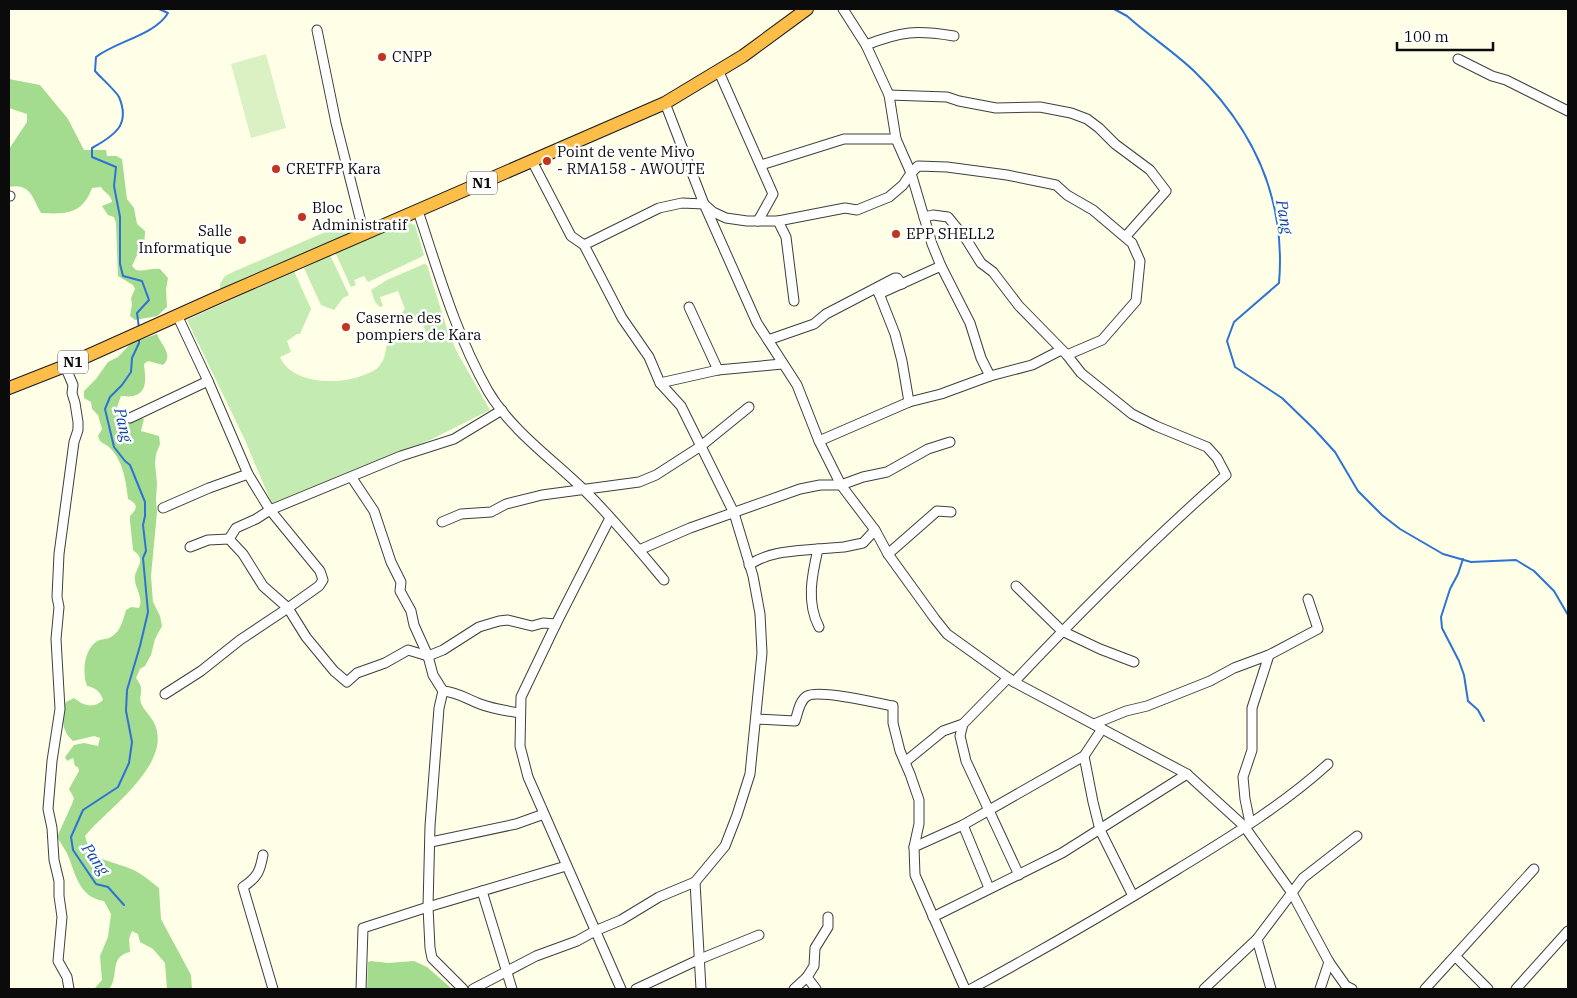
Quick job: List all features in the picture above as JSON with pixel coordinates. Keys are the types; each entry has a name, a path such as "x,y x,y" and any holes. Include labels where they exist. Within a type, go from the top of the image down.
{"highway":[{"name":"N1","path":"9,388 65,366 176,315 665,103 719,72 808,9"}],"street":[{"path":"843,9 866,45 889,95 896,139 911,172 932,244 970,323 981,358 990,376"},
{"path":"317,30 336,123 364,234"},
{"path":"866,45 891,36 917,31 954,36"},
{"path":"1458,59 1492,76 1506,80 1568,111"},
{"path":"719,72 773,194 758,221"},
{"path":"889,95 947,97 996,108 1040,107 1064,111 1088,119 1115,144 1150,170 1166,191 1126,236"},
{"path":"665,103 704,204 757,323 796,385 819,441 842,485 876,530 888,554 947,634 1011,680 1187,774 1247,825 1292,893 1329,962 1346,986 1352,989"},
{"path":"761,165 844,139 896,139"},
{"path":"473,989 506,970 536,956 577,941 621,920 659,897 695,882 725,846 750,774 762,653 760,614 749,565 734,513 681,406 660,383 649,357 622,318 584,245 571,236 532,161"},
{"path":"584,245 659,208 682,203 704,204 713,212 726,218 758,221 778,221 845,208 857,210 889,198 903,185 911,172 918,166 946,167 1007,175 1056,185 1067,196 1093,210 1132,243 1140,261 1136,300 1102,340 941,394 910,402 819,441"},
{"path":"418,210 458,329 488,391 524,435 584,490 664,580"},
{"path":"905,762 943,731 963,724 1062,631 1178,517 1226,475 1217,458 1207,447 1132,414 1081,373 1064,352 1019,306 992,272 981,263 966,238 948,217 924,216"},
{"path":"778,221 786,238 794,301"},
{"path":"768,340 814,324 826,314 878,291 895,278 902,284 941,266"},
{"path":"878,291 895,334 910,402"},
{"path":"689,307 718,370"},
{"path":"165,694 319,586 323,580 320,571 270,510 248,474 208,381 176,315"},
{"path":"660,383 718,370 782,364"},
{"path":"65,366 73,385 72,393 76,403 78,430 74,442 59,554 56,639 60,709 52,762 48,809 52,828 54,860 59,881 58,896 62,917 58,961 67,977 69,989"},
{"path":"130,418 208,381"},
{"path":"442,522 461,514 492,512 506,504 542,495 639,482 656,475 701,446 720,428 749,407"},
{"path":"229,540 236,528 270,510 352,478 401,456 454,439 502,410"},
{"path":"639,550 690,528 800,489 820,485 842,485 862,477 887,472 928,449 950,442"},
{"path":"163,508 248,474"},
{"path":"352,478 374,511 391,562 401,582 400,591 428,656 433,675 443,691 439,708 433,782 428,907 432,958 463,989"},
{"path":"888,554 937,511 950,512"},
{"path":"610,518 521,697 520,746 528,777 621,989"},
{"path":"749,565 771,555 844,547 862,543 876,530"},
{"path":"190,547 208,540 229,540 244,554 263,586 288,608 306,637 334,671 347,682 357,673 385,663 408,650 428,656 443,650 479,627 508,620 532,626 543,623 556,624"},
{"path":"818,549 811,600 813,615 819,627"},
{"path":"1016,586 1062,631 1100,649 1134,662"},
{"path":"914,847 963,825 1084,756 1098,726 1126,711 1147,706 1210,681 1234,668 1269,655 1318,629 1308,599"},
{"path":"1247,825 1243,777 1252,750 1252,708 1269,655"},
{"path":"443,691 454,692 480,704 500,710 520,713"},
{"path":"756,719 795,721 801,702 808,695 824,694 893,706 893,723 900,751 919,800 919,824 914,847 915,875 965,989"},
{"path":"963,724 960,736 966,762 1019,875"},
{"path":"1084,756 1100,830 1133,896"},
{"path":"971,989 1033,956 1222,842 1304,786 1328,764"},
{"path":"933,917 1019,875 1100,830 1187,774"},
{"path":"431,842 516,824 544,814"},
{"path":"963,825 989,888"},
{"path":"1204,989 1257,939 1303,878 1357,836"},
{"path":"263,855 261,867 255,879 243,887 274,989"},
{"path":"361,989 363,928 566,866"},
{"path":"1425,989 1456,957 1534,868"},
{"path":"695,882 701,989"},
{"path":"482,891 512,989"},
{"path":"794,989 807,977 814,966 815,948 828,927 828,917"},
{"path":"1516,989 1568,930"},
{"path":"636,989 700,959 759,935"},
{"path":"1257,939 1271,989"},
{"path":"1456,957 1488,989"},
{"path":"1320,989 1329,962"},
{"path":"807,977 816,989"}],"green space":[{"path":"266,54 286,128 251,138 231,64"},
{"path":"9,79 40,85 68,119 84,150 106,150 107,156 116,156 122,159 127,199 134,208 137,224 145,231 144,245 132,266 136,270 160,269 168,278 166,289 167,307 157,316 135,320 130,316 131,298 135,289 133,285 118,276 116,223 114,217 108,215 102,206 112,202 101,187 92,188 83,203 72,211 65,213 41,213 30,192 22,187 9,187 9,149 27,122 27,114 9,108"},
{"path":"353,220 355,226 350,234 224,288 220,288 220,284 225,276"},
{"path":"409,223 415,225 424,255 368,282 364,276 354,280 356,285 351,287 335,252"},
{"path":"330,255 349,295 343,298 334,310 321,305 304,268"},
{"path":"424,264 427,265 448,332 457,352 490,410 432,439 272,504 244,438 187,320 294,271 311,309 300,334 287,341 291,352 280,357 286,366 306,378 330,381 354,378 379,367 384,358 390,336 397,334 408,341 417,341 427,334 423,325 406,321 400,315 405,309 398,291 380,297 383,306 380,307 375,302 371,290 387,280"},
{"path":"157,334 166,350 166,361 163,365 148,361 144,364 145,383 142,391 133,396 121,396 117,407 128,421 139,417 144,419 141,431 159,436 160,444 155,463 157,512 151,576 153,602 160,616 162,626 155,639 151,655 145,666 140,669 136,678 141,687 141,703 155,725 158,740 154,756 146,771 121,800 85,836 91,850 96,855 135,871 159,888 161,919 191,975 192,989 167,989 165,963 153,949 140,942 138,934 132,931 129,939 130,952 123,954 119,958 109,989 94,989 102,980 100,956 108,937 111,914 104,901 90,896 80,886 68,855 57,837 74,798 69,789 79,771 78,767 75,766 73,758 67,761 65,757 74,745 84,743 98,746 100,738 94,736 73,741 64,728 63,713 66,702 74,698 88,705 96,705 103,700 97,690 87,686 85,681 85,662 89,650 96,642 109,638 117,632 126,610 131,607 139,608 140,596 135,577 140,559 133,550 130,521 130,516 136,506 128,499 125,478 118,459 110,448 100,441 98,436 102,429 98,415 92,409 91,402 84,398 84,391 96,379 108,362 118,357 131,343"},
{"path":"414,961 427,967 452,989 367,989 368,962 388,963"}],"waterway":[{"name":"Pang","path":"139,328 137,313 149,300 142,281 123,276 120,264 120,217 114,186 116,167 92,157 92,148 113,134 122,122 122,107 117,94 95,71 96,57 114,46 145,32 162,21 168,13 159,9"},
{"name":"Pang","path":"1114,9 1127,16 1178,57 1215,93 1234,117 1262,168 1271,195 1277,223 1280,252 1279,283 1234,322 1227,341 1235,367 1282,398 1314,429 1335,452 1358,491 1382,515 1400,529 1443,554 1471,562 1516,560 1534,571 1554,591 1568,615"},
{"name":"Pang","path":"124,905 108,887 96,884 73,850 71,837 83,810 118,787 129,763 132,742 126,711 127,690 148,612 143,558 146,551 143,525 145,502 130,465 114,447 105,409 110,397 131,372 132,358 139,343 139,338"},
{"path":"1463,559 1450,589 1441,617 1442,628 1464,675 1468,701 1478,710 1484,721"}],"place":[{"name":"CNPP","path":"382,57"},
{"name":"Point de vente Mivo - RMA158 - AWOUTE","path":"547,161"},
{"name":"CRETFP Kara","path":"276,169"},
{"name":"Bloc Administratif","path":"302,217"},
{"name":"EPP SHELL2","path":"896,234"},
{"name":"Salle Informatique","path":"242,240"},
{"name":"Caserne des pompiers de Kara","path":"346,327"}]}
